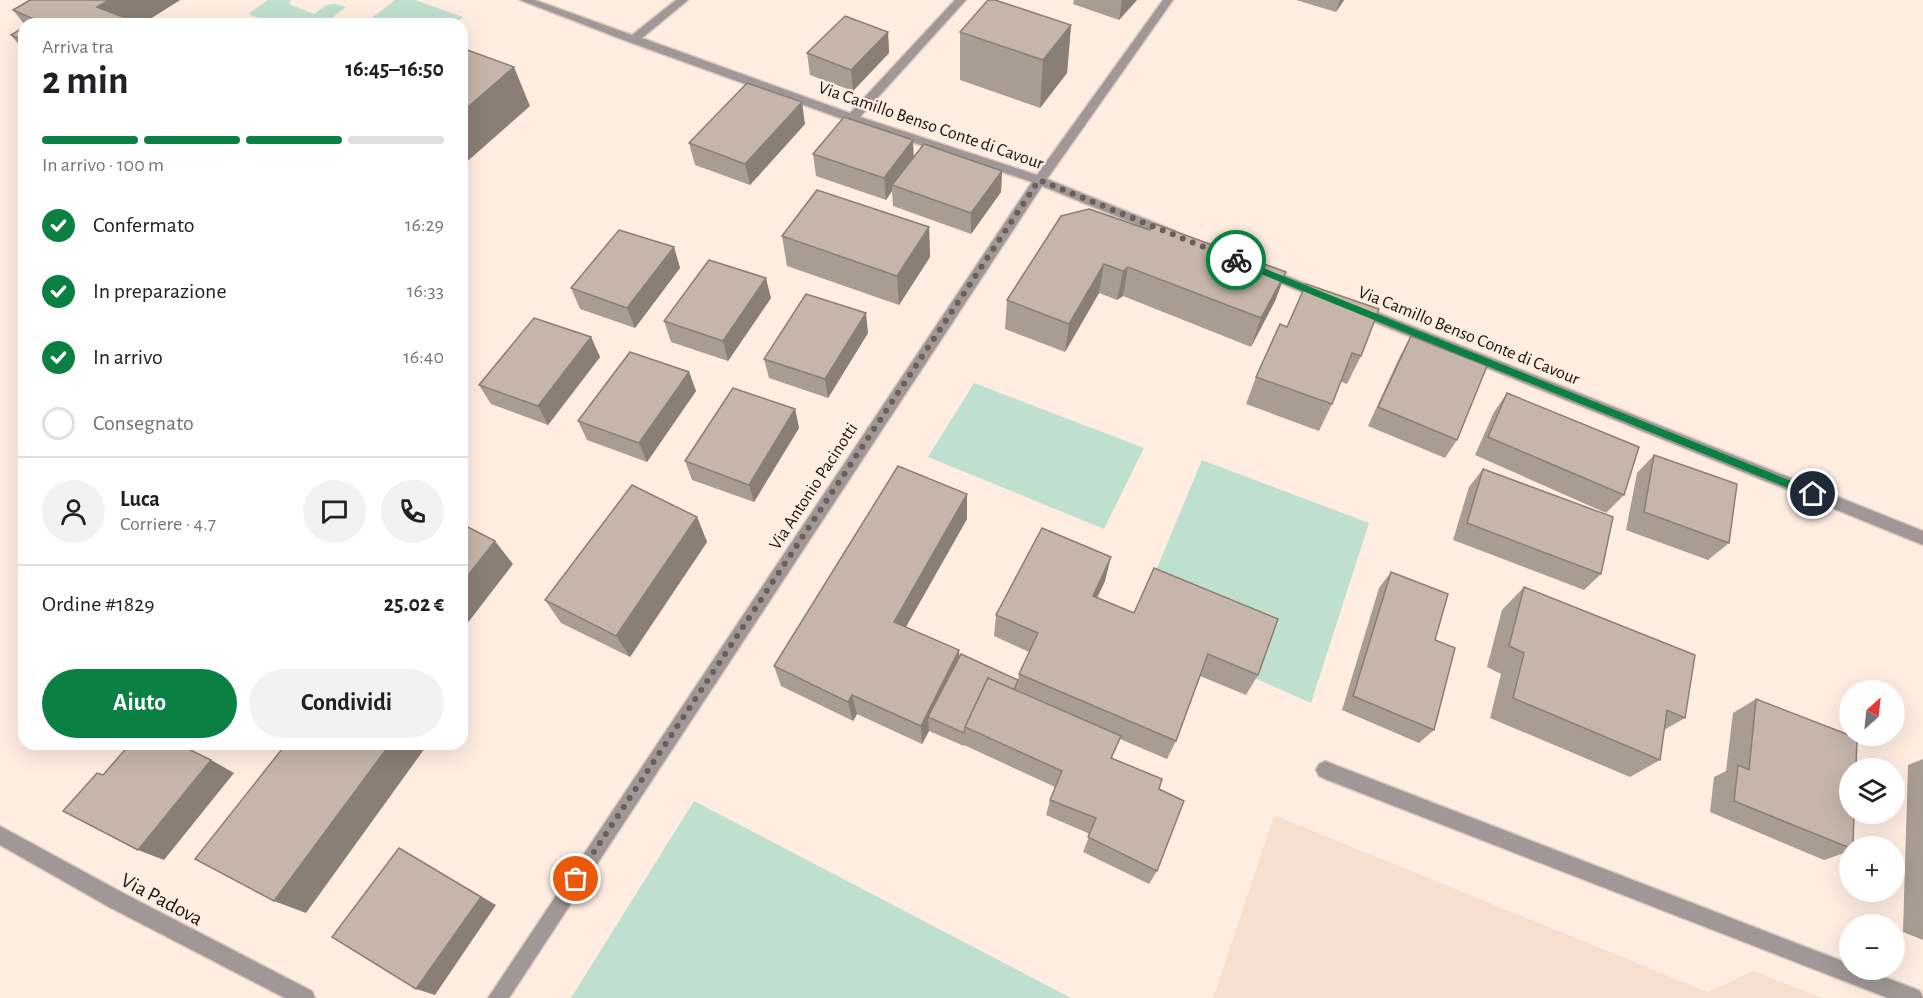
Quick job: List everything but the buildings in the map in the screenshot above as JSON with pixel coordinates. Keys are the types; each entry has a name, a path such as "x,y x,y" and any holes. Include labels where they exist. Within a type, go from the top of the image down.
{"street":[{"name":"Via Camillo Benso Conte di Cavour","path":"525,0 852,118 1039,180 1187,240"},
{"path":"633,40 683,0"},
{"path":"852,118 961,0"},
{"name":"Via Antonio Pacinotti","path":"498,998 1039,180 1168,0"},
{"name":"Via Camillo Benso Conte di Cavour","path":"1253,267 1923,538"},
{"path":"1325,770 1913,998"},
{"name":"Via Padova","path":"0,835 116,900 305,998"}],"shaded area":[{"path":"1274,815 1708,992 1753,971 1822,998 1213,998"}],"green space":[{"path":"268,0 291,0 289,4 314,14 329,5 336,4 346,7 332,18 259,18 248,14"},
{"path":"395,0 415,0 463,17 462,18 372,18"},
{"path":"974,383 1144,448 1104,529 928,457"},
{"path":"1202,460 1369,523 1311,703 1252,677 1147,592"},
{"path":"694,801 1071,998 571,998"}],"way so far":[{"path":"576,879 1039,180 1236,260"}],"route":[{"path":"1236,260 1813,494"}]}
